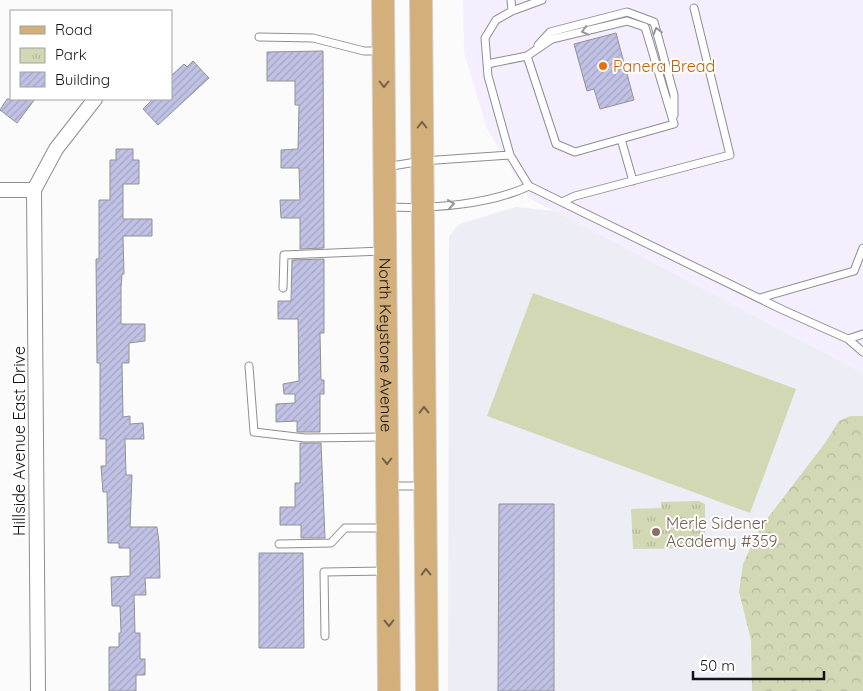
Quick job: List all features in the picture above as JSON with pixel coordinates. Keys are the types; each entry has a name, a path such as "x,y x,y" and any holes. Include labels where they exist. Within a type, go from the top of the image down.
{"main road":[{"name":"North Keystone Avenue","path":"383,0 389,691"},
{"path":"422,0 422,209 427,691"}],"street":[{"path":"0,190 34,190 56,149 94,100"},
{"name":"Hillside Avenue East Drive","path":"34,190 38,691"}],"lane":[{"path":"511,0 512,11"},
{"path":"542,0 512,11 496,20 485,38 487,64 510,156 529,186 848,339 863,352"},
{"path":"562,202 575,196 730,155 694,8"},
{"path":"527,56 550,32 628,12 654,22 674,95 674,124"},
{"path":"487,64 527,56 552,39 627,21 645,26 674,124"},
{"path":"259,37 313,38 364,50 384,51"},
{"path":"527,56 556,144 575,152 674,124"},
{"path":"621,139 633,181"},
{"path":"384,167 422,161 510,156"},
{"path":"385,207 422,209 510,196 529,186"},
{"path":"760,298 854,272 863,248"},
{"path":"283,288 284,254 385,251"},
{"path":"848,339 863,334"},
{"path":"248,366 254,432 305,438 387,437"},
{"path":"387,486 425,486"},
{"path":"279,544 331,543 344,528 387,528"},
{"path":"325,636 324,572 388,571"}],"shaded area":[{"path":"463,0 863,0 863,373 529,198 487,129 464,52"},
{"name":"Merle Sidener Academy #359","path":"516,207 555,211 863,373 863,691 448,691 449,236 459,224"}],"green space":[{"path":"533,293 796,389 750,513 487,416"},
{"path":"850,416 863,416 863,691 752,691 751,640 739,592 743,564 760,528 825,443 839,421"},
{"path":"699,501 705,504 705,548 633,549 631,509 661,508 661,502"}],"building":[{"name":"Panera Bread","path":"616,33 634,100 600,109 594,89 587,91 574,44"},
{"path":"323,51 324,248 300,249 300,218 281,218 280,200 300,200 299,168 281,168 281,150 298,149 299,105 295,105 295,81 267,81 267,52"},
{"path":"193,61 209,78 158,125 143,109 152,100 172,100 172,75 184,64 187,67"},
{"path":"7,99 34,100 17,123 0,110"},
{"path":"116,149 133,149 133,160 139,160 139,184 123,184 123,219 152,219 152,236 123,236 124,274 122,274 121,288 121,324 145,324 145,341 129,343 129,363 122,363 123,417 130,416 130,424 143,423 144,439 125,439 126,475 132,475 130,527 157,527 159,542 160,578 145,578 146,595 134,595 135,633 140,633 140,659 145,659 145,675 136,675 136,691 109,691 109,647 119,647 119,633 121,633 120,606 112,606 111,577 130,576 130,548 119,548 119,543 108,543 107,492 103,492 101,466 106,466 106,439 100,439 100,363 97,363 96,259 99,259 99,200 110,200 110,160 116,160"},
{"path":"324,259 324,333 320,333 321,380 324,380 324,394 320,394 320,432 297,432 297,421 276,422 276,404 295,403 295,394 284,394 283,384 299,381 298,319 278,319 278,301 291,301 292,260"},
{"path":"300,443 321,443 325,538 301,538 301,525 280,525 280,507 295,507 295,483 300,483"},
{"path":"499,504 554,504 554,691 498,691"},
{"path":"259,553 303,553 304,648 259,648"}],"place":[{"name":"Panera Bread","path":"603,66"},
{"name":"Merle Sidener Academy #359","path":"656,532"}]}
